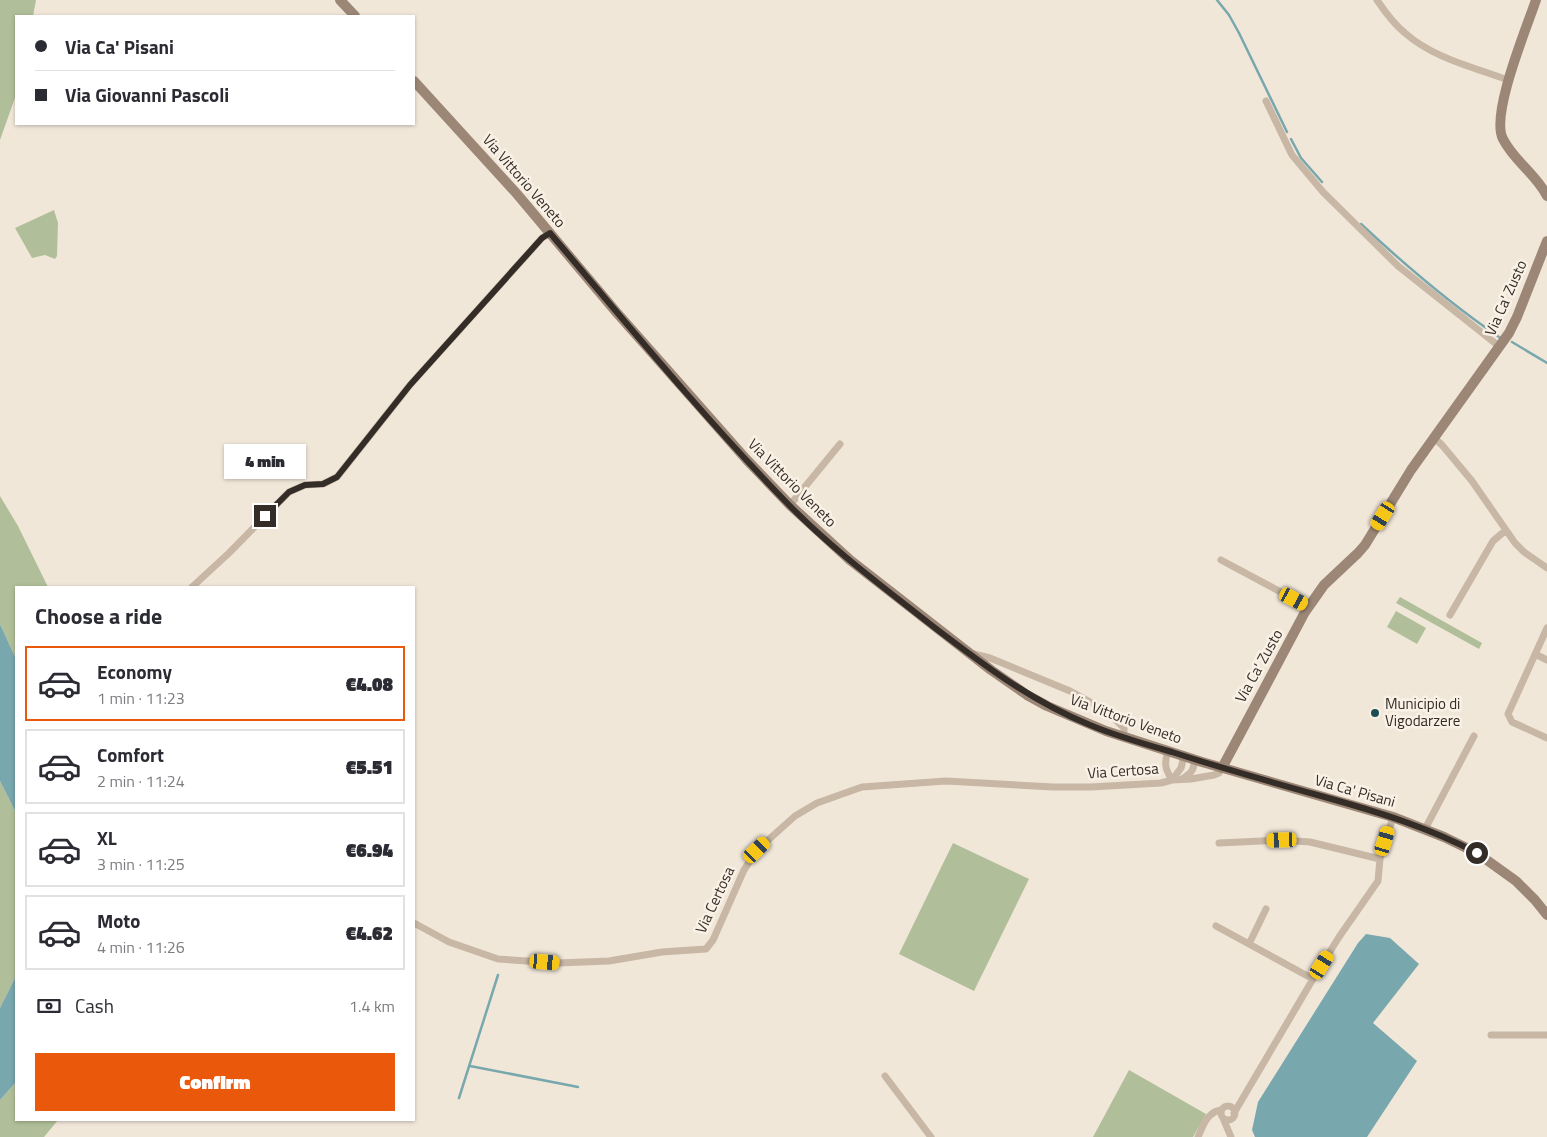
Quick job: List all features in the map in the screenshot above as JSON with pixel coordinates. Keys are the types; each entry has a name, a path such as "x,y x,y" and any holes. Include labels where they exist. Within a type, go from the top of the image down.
{"main road":[{"path":"340,0 354,15"},
{"path":"1536,0 1508,80 1500,110 1501,136 1511,152 1542,185 1547,196"},
{"name":"Via Vittorio Veneto","path":"415,81 480,153 617,313 746,459 790,506 850,560 968,653 1009,683 1047,706 1088,725 1124,738 1246,775"},
{"name":"Via Ca' Zusto","path":"1222,768 1309,607 1324,585 1365,545 1411,470 1500,347 1517,317 1547,241"},
{"name":"Via Ca' Pisani","path":"1246,775 1393,817 1462,845 1492,863 1516,881 1547,915"}],"street":[{"path":"1377,0 1398,27 1416,43 1459,62 1508,80"},
{"path":"1266,101 1292,155 1323,192 1398,266 1500,347"},
{"path":"193,586 229,553 289,492 305,485 323,484 337,477 410,385 542,238 550,233"},
{"path":"1434,438 1472,481 1506,530 1524,552 1547,568"},
{"path":"790,506 840,444"},
{"path":"1450,614 1493,541 1506,530"},
{"path":"1221,560 1309,607"},
{"path":"1547,628 1508,714 1512,722 1547,738"},
{"path":"968,653 976,653 1002,663 1097,705 1124,728 1124,738"},
{"path":"1535,654 1547,660"},
{"path":"1425,829 1474,736"},
{"path":"1168,751 1165,761 1166,770 1172,780"},
{"path":"1182,779 1192,773 1194,769 1189,758"},
{"name":"Via Certosa","path":"1172,780 1189,758"},
{"name":"Via Certosa","path":"415,924 449,942 498,959 557,963 609,961 662,952 706,949 713,940 744,870 757,850 795,816 817,803 862,787 946,781 1043,787 1161,784 1172,780 1214,775 1219,773 1222,768"},
{"path":"1198,1137 1212,1113 1227,1115 1240,1104 1241,1099 1313,979 1339,937 1378,881 1380,859 1393,817"},
{"path":"1219,843 1282,840 1310,842 1380,859"},
{"path":"1249,944 1266,909"},
{"path":"1216,926 1313,979"},
{"path":"1491,1035 1547,1035"},
{"path":"885,1076 930,1137"},
{"path":"1230,1134 1224,1107 1230,1106 1241,1099"}],"green space":[{"path":"0,0 36,0 33,15 15,15 15,98 0,140"},
{"path":"54,210 58,223 57,256 55,259 45,255 32,258 15,228"},
{"path":"0,496 18,526 48,586 15,586 15,657 0,624"},
{"path":"1400,597 1482,643 1479,649 1396,603"},
{"path":"1396,611 1426,628 1417,644 1387,627"},
{"path":"0,781 15,811 15,978 0,1008"},
{"path":"953,843 1029,879 974,991 899,954"},
{"path":"1129,1070 1206,1114 1193,1137 1093,1137"},
{"path":"15,1083 15,1121 57,1121 44,1137 0,1137 0,1100"}],"water":[{"path":"0,624 15,657 15,811 0,781"},
{"path":"1366,934 1390,938 1419,964 1373,1023 1417,1061 1367,1137 1255,1137 1252,1130 1258,1102 1358,943"},
{"path":"15,978 15,1083 0,1100 0,1008"}],"waterway":[{"path":"1217,0 1229,15 1239,33 1287,132"},
{"path":"1291,139 1301,158 1322,182"},
{"path":"1361,224 1428,283 1499,337"},
{"path":"1512,342 1547,363"},
{"path":"459,1098 498,975"},
{"path":"470,1066 578,1087"}],"place":[{"name":"Municipio di Vigodarzere","path":"1375,713"}],"route":[{"path":"265,516 289,492 305,485 323,484 337,477 410,385 542,238 550,233 674,378 790,506 850,560 1009,683 1047,706 1088,725 1212,765 1393,817 1444,837 1477,853"}]}
